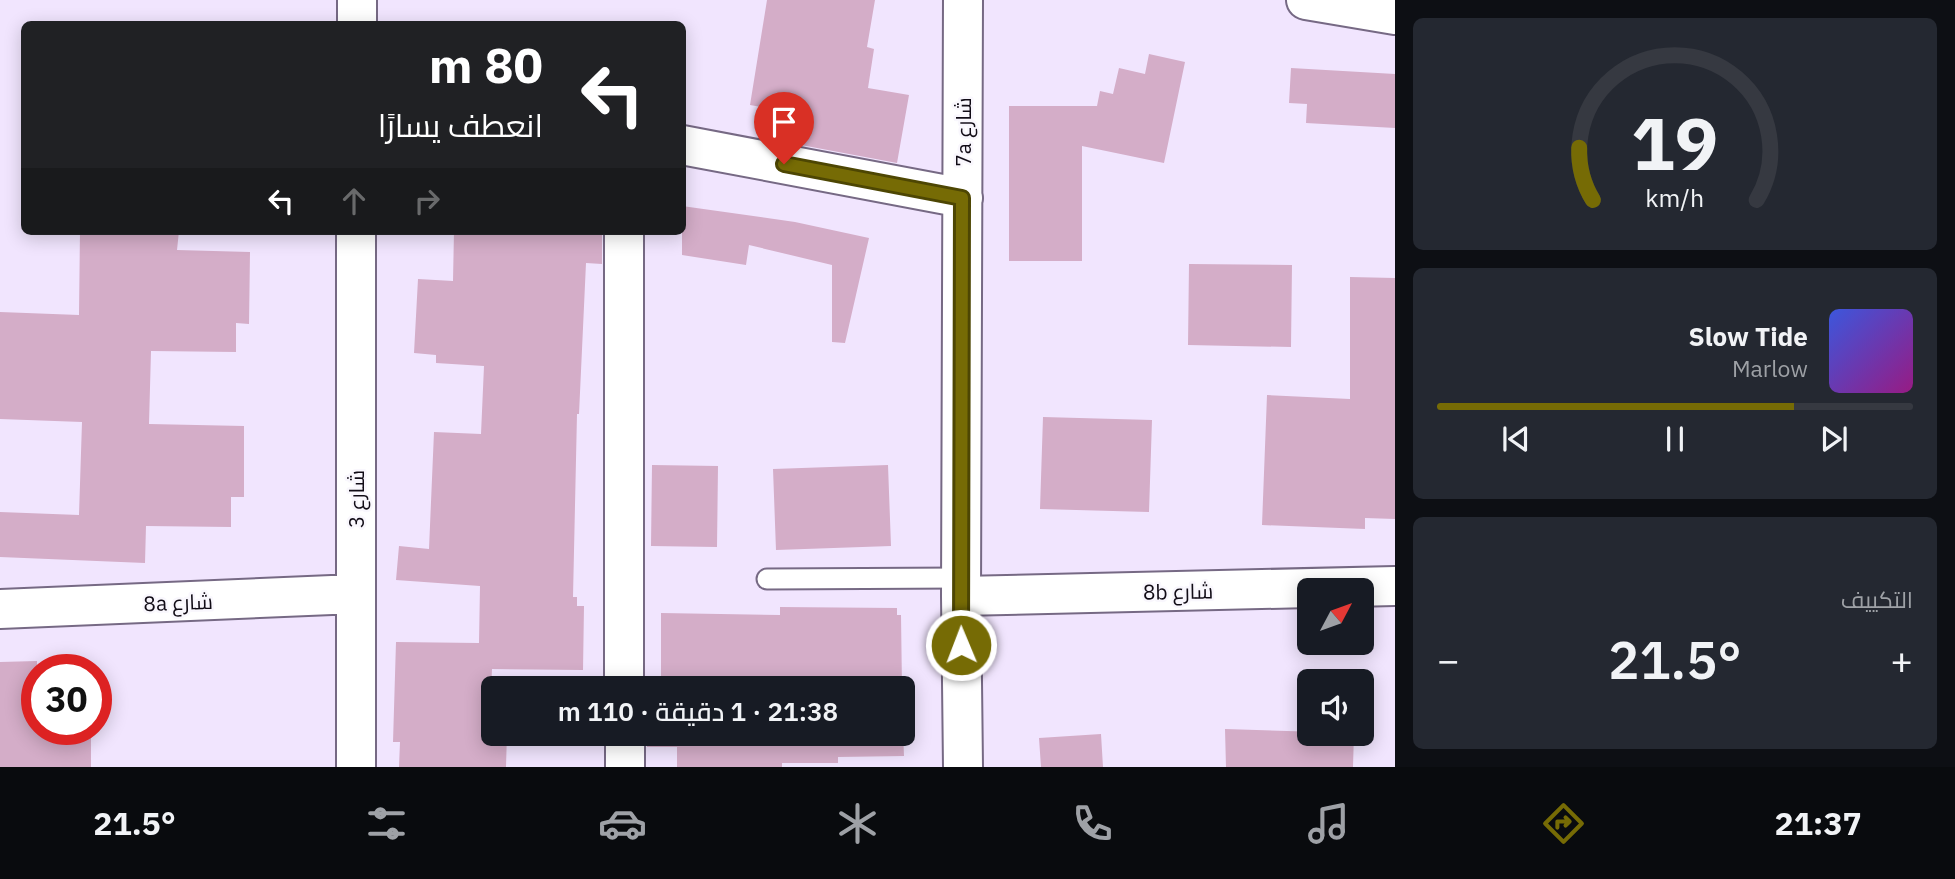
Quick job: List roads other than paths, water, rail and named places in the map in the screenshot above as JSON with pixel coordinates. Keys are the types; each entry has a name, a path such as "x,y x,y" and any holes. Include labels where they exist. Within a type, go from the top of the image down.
{"street":[{"path":"357,0 357,21"},
{"name":"7a شارع","path":"963,0 963,767"},
{"path":"1306,0 1395,15"},
{"path":"686,146 962,198"},
{"name":"شارع 3","path":"356,235 356,767"},
{"path":"624,235 624,676"},
{"name":"8b شارع","path":"961,587 1395,586"},
{"name":"8a شارع","path":"0,609 356,594"},
{"path":"625,746 625,767"}],"lane":[{"path":"767,579 961,587"}]}
